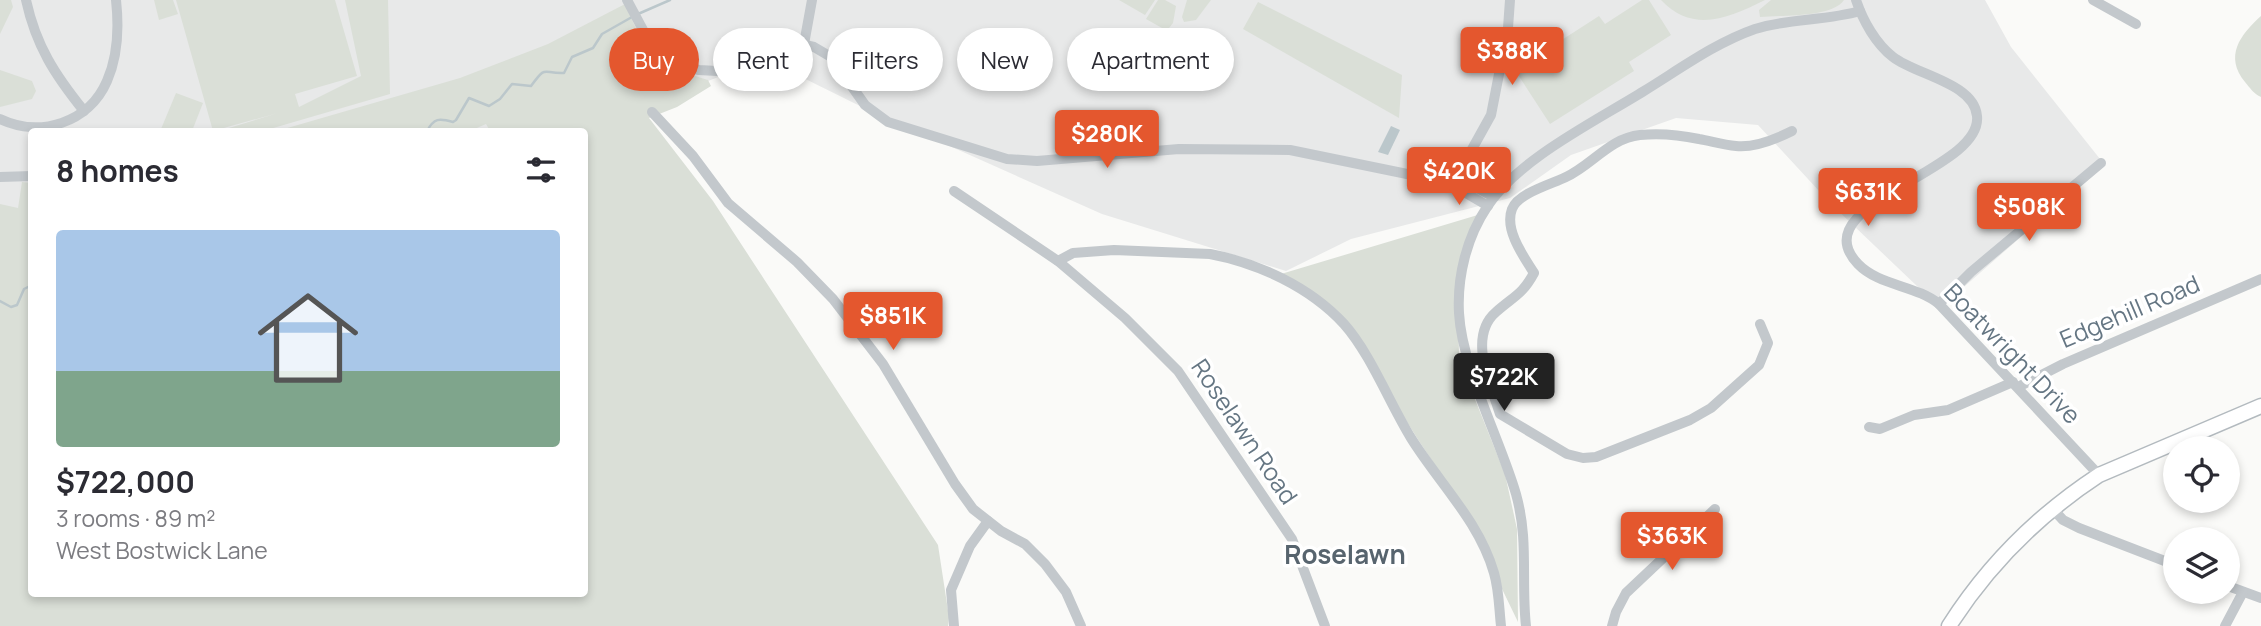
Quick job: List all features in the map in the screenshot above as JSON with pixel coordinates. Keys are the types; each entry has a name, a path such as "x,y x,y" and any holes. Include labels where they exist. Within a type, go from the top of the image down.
{"main road":[{"path":"1949,626 1986,575 2015,542 2052,508 2099,475 2261,405"}],"street":[{"path":"26,0 43,53 60,81 84,111"},
{"path":"44,128 66,122 84,111 102,92 111,68 117,34 116,0"},
{"path":"807,28 812,0"},
{"path":"1451,181 1484,131 1493,108 1508,28 1510,0"},
{"name":"Boatwright Drive","path":"1856,0 1879,44 1887,53 1968,97 1976,109 1976,127 1963,145 1931,169 1866,208 1849,233 1851,253 1863,268 1920,292 1939,304 2099,475"},
{"path":"2092,0 2136,24"},
{"path":"628,2 649,41 669,60 699,70 713,71"},
{"path":"1526,626 1526,563 1517,496 1461,331 1459,296 1467,250 1491,202 1504,186 1540,156 1726,42 1769,25 1860,11"},
{"path":"813,47 831,57 865,105 888,122 1007,159 1037,161 1179,149 1290,149 1399,173 1468,183 1484,191"},
{"path":"652,112 693,156 728,203 797,262 833,299 883,364 955,484 973,509 1001,531 1025,544 1045,564 1066,592 1081,626"},
{"path":"0,119 28,128"},
{"path":"1500,414 1484,362 1483,335 1490,318 1518,296 1534,273 1520,250 1512,229 1510,218 1514,205 1528,194 1567,177 1612,145 1628,138 1657,134 1736,146 1776,138 1792,131"},
{"path":"1466,160 1470,174 1491,202"},
{"path":"1939,304 1971,272 2101,163"},
{"path":"0,177 28,176"},
{"path":"1451,181 1459,189 1491,202"},
{"name":"Roselawn Road","path":"954,191 1058,261 1125,318 1178,370 1292,539 1325,626"},
{"path":"1058,261 1073,253 1114,250 1210,254 1280,277 1329,311 1354,338 1412,439 1458,502 1476,532 1494,572 1501,626"},
{"name":"Edgehill Road","path":"1869,427 1880,429 1914,415 1948,410 2015,385 2261,279"},
{"path":"1486,408 1567,454 1588,459 1609,453 1690,420 1711,408 1759,365 1768,343 1760,324"},
{"path":"2052,508 2063,520 2079,528 2163,560"},
{"path":"1612,626 1626,593 1715,509"},
{"path":"954,626 951,590 970,546 988,521"},
{"path":"2240,591 2261,598"},
{"path":"2225,626 2243,592"}],"shaded area":[{"path":"0,0 1985,0 2011,47 2104,164 1940,308 1832,205 1758,125 1676,118 1571,155 1510,198 1351,239 1286,271 1102,214 830,91 943,91 943,28 827,28 827,90 813,83 813,28 713,28 713,79 699,84 699,28 609,28 609,91 675,91 554,128 28,128 28,412 0,426"},
{"path":"0,0 11,0 13,7 0,34"},
{"path":"154,0 173,0 178,14 159,20"},
{"path":"176,0 335,0 357,76 295,94 299,107 361,76 345,0 388,0 390,94 273,128 229,128 278,113 224,128 212,128"},
{"path":"1119,0 1155,0 1145,15"},
{"path":"1158,0 1165,0 1176,6 1173,23 1169,28 1162,28 1146,19"},
{"path":"1187,0 1211,0 1196,20 1184,22 1182,17"},
{"path":"1642,0 1649,0 1671,35 1629,62 1634,71 1550,124 1515,70 1599,16 1605,24"},
{"path":"1661,0 1765,0 1725,17 1698,20 1673,10"},
{"path":"1771,0 1844,0 1838,6 1818,13 1760,17 1759,10"},
{"path":"1258,2 1402,75 1399,118 1243,29"},
{"path":"625,4 637,28 609,28 609,91 699,91 699,77 708,80 711,86 677,107 649,118 713,201 938,545 948,626 0,626 0,204 18,208 22,182 28,183 28,597 588,597 588,128 488,128 486,124 477,128 287,128 460,78 548,44"},
{"path":"2261,16 2261,97 2245,82 2239,72 2235,55 2241,38"},
{"path":"0,70 32,81 36,91 32,99 0,107"},
{"path":"176,93 203,103 193,128 161,128"},
{"path":"1391,126 1400,130 1388,155 1378,152"},
{"path":"1481,214 1457,287 1459,352 1464,372 1505,474 1517,529 1518,622 1461,504 1343,320 1281,274"}],"waterway":[{"path":"638,14 670,0"},
{"path":"429,128 437,120 456,120 469,98 489,106 500,99 512,84 531,86 543,72 564,73 572,57 593,48 602,34 632,17"},
{"path":"0,301 11,307 17,305 24,289 28,287"}],"district":[{"name":"Roselawn","path":"1345,555"}]}
